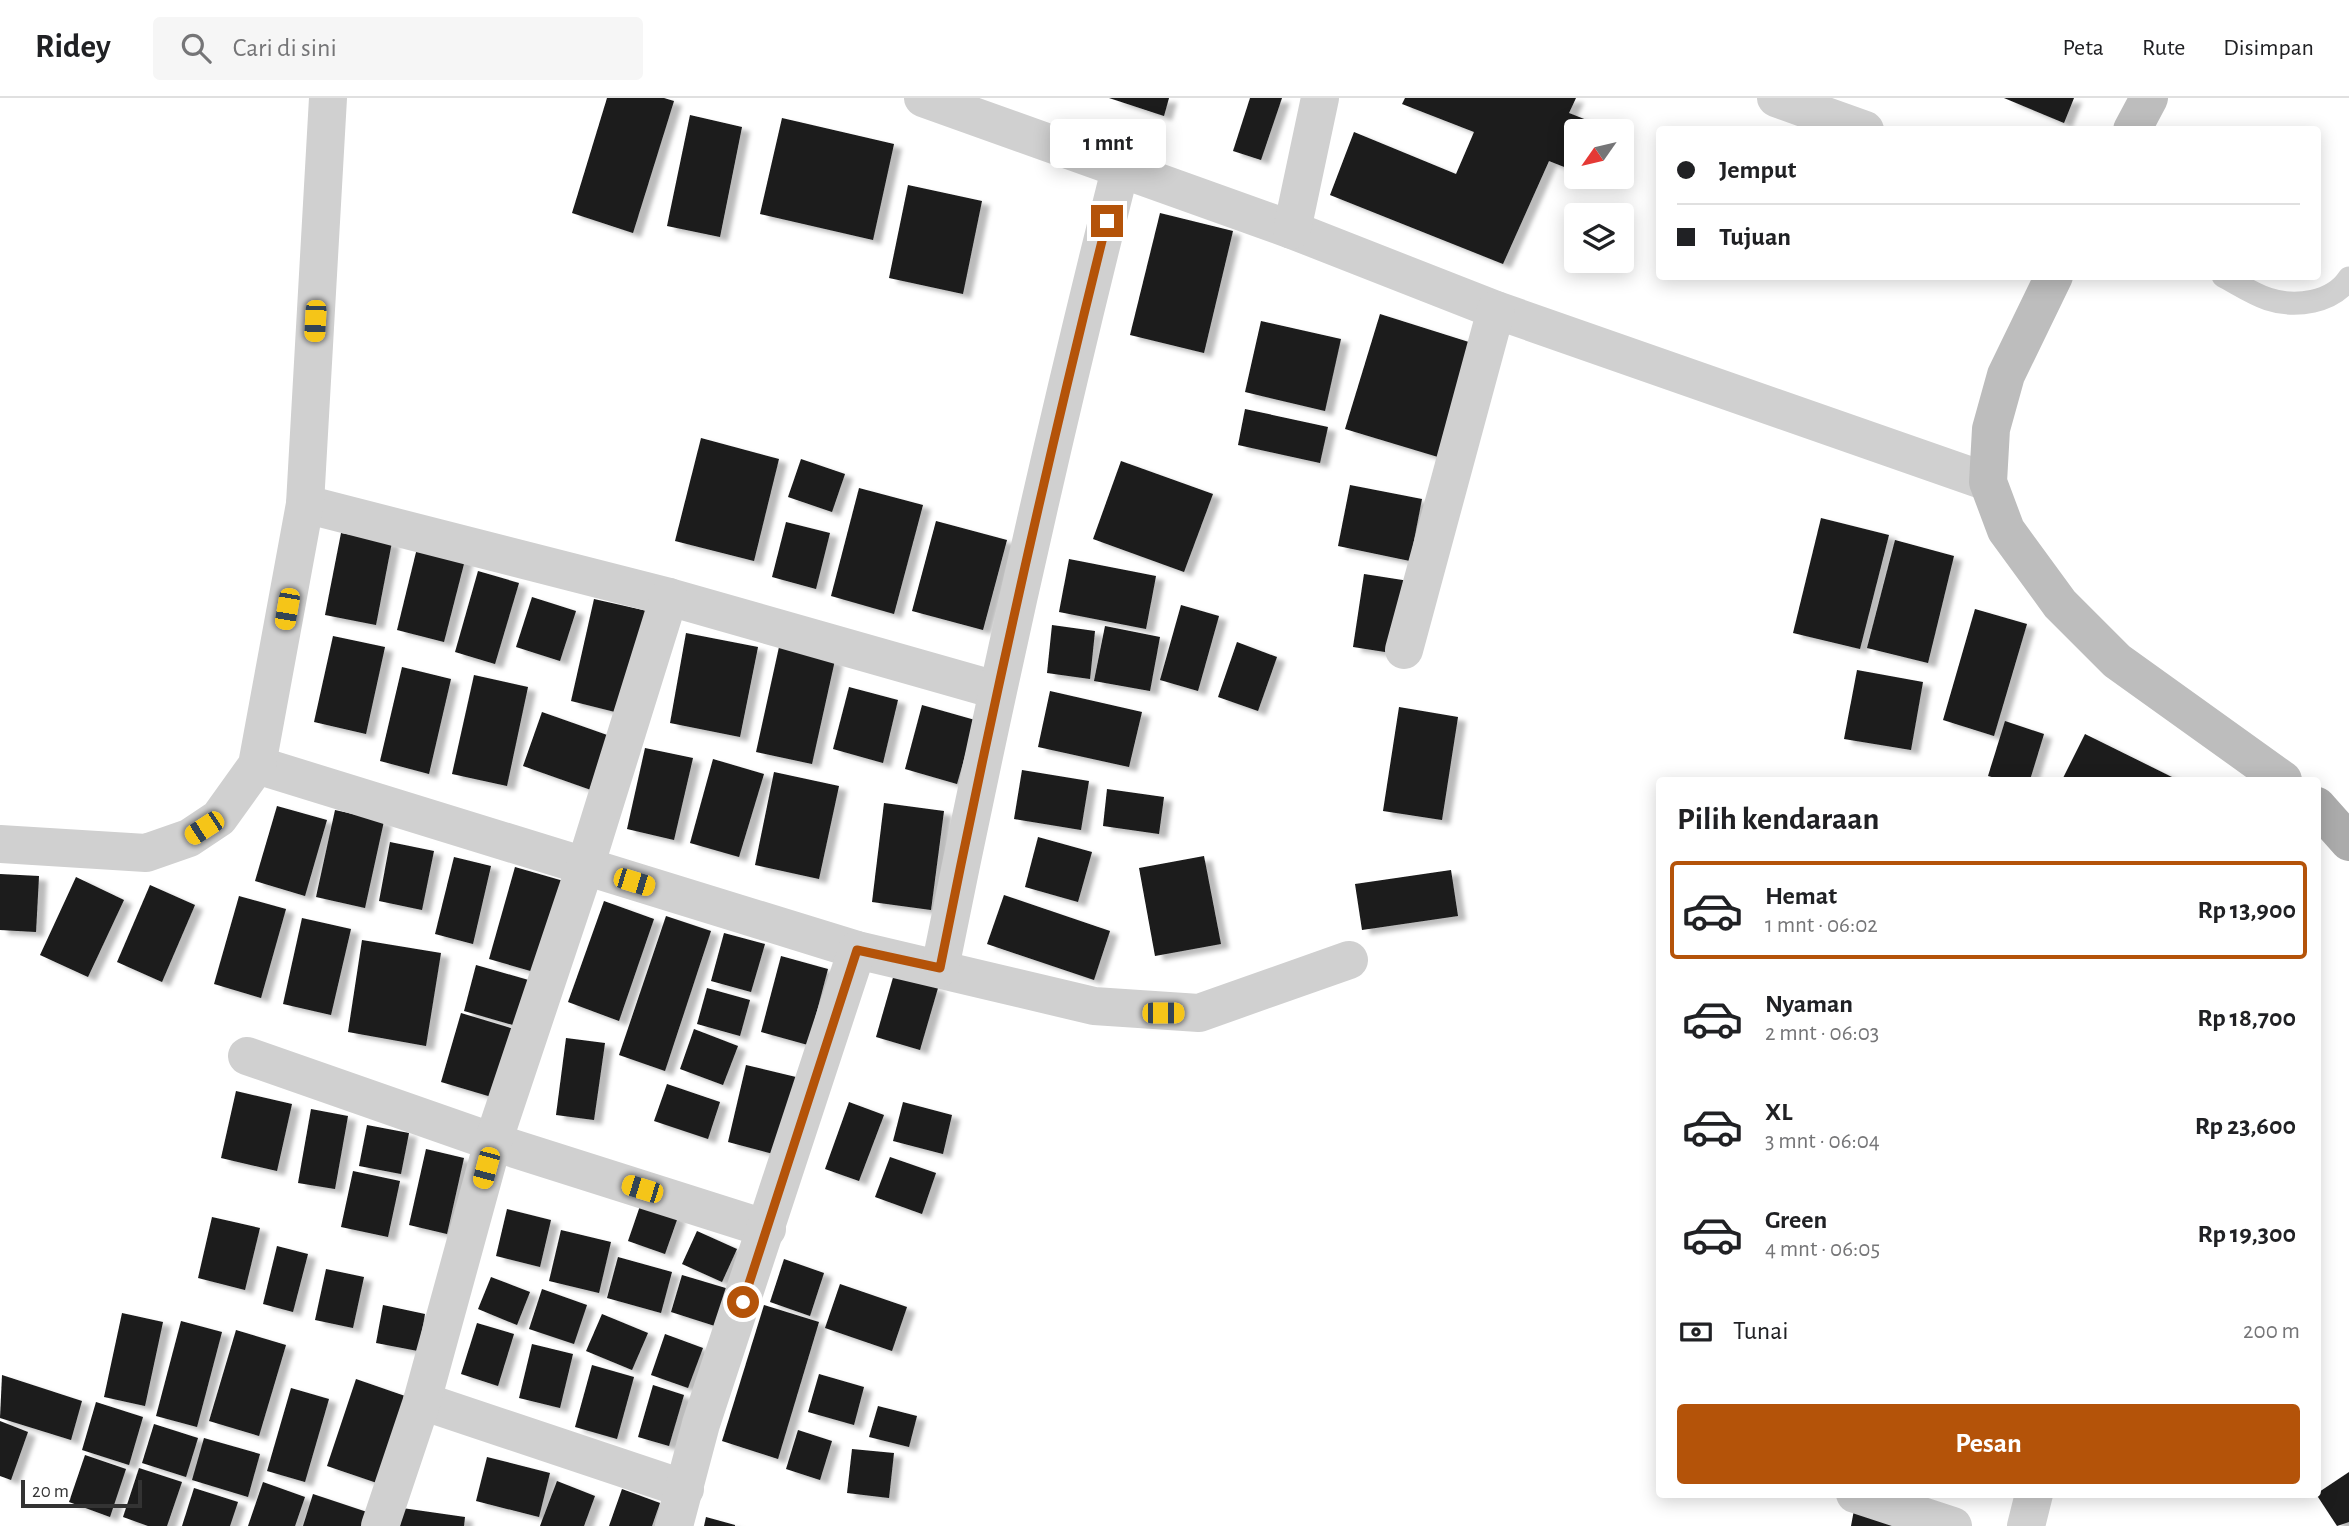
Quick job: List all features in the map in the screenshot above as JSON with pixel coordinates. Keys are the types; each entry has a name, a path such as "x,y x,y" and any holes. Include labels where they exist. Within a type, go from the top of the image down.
{"main road":[{"path":"2134,126 2149,98"},
{"path":"2052,280 2006,375 1992,429 1988,482 2006,530 2060,604 2117,661 2279,777"},
{"path":"2321,806 2349,814"},
{"path":"2321,810 2349,842"}],"street":[{"path":"0,844 146,853 189,838 219,818 257,765 305,504 328,98"},
{"path":"923,98 1292,230 1496,310 1988,482"},
{"path":"1292,230 1320,98"},
{"path":"1776,98 1854,126"},
{"path":"940,968 996,690 1062,401 1120,170"},
{"path":"1404,650 1496,310"},
{"path":"305,504 669,597 996,690"},
{"path":"380,1526 422,1401 493,1142 585,867 669,597"},
{"path":"257,765 857,950 1094,1006 1199,1013 1349,960"},
{"path":"674,1526 702,1424 857,950"},
{"path":"247,1056 493,1142 767,1229"},
{"path":"422,1401 685,1489"},
{"path":"1867,1498 1953,1526"},
{"path":"2026,1526 2033,1498"}],"lane":[{"path":"2231,280 2269,299 2295,303 2327,298 2349,278"}],"building":[{"path":"607,98 664,98 674,101 633,233 572,213"},
{"path":"1109,98 1169,98 1164,116"},
{"path":"1250,98 1282,98 1261,160 1233,151"},
{"path":"1405,98 1576,98 1569,113 1584,119 1564,119 1564,167 1549,161 1503,264 1330,195 1354,132 1456,174 1474,132 1402,104"},
{"path":"2004,98 2074,98 2064,123"},
{"path":"690,115 742,127 720,237 667,226"},
{"path":"782,118 894,144 873,240 760,214"},
{"path":"908,185 982,201 963,294 889,278"},
{"path":"1160,213 1233,231 1204,353 1130,335"},
{"path":"1380,314 1472,343 1438,457 1345,429"},
{"path":"1261,321 1341,339 1325,411 1245,392"},
{"path":"1245,409 1328,427 1320,463 1238,445"},
{"path":"701,438 779,459 754,561 675,541"},
{"path":"801,459 845,474 832,512 788,497"},
{"path":"1121,461 1213,494 1184,572 1093,539"},
{"path":"1350,485 1422,499 1410,561 1338,546"},
{"path":"859,488 923,505 894,614 831,596"},
{"path":"1821,518 1889,535 1860,649 1793,633"},
{"path":"936,521 1007,540 983,630 912,611"},
{"path":"786,522 830,533 816,589 772,577"},
{"path":"341,533 392,542 376,625 325,615"},
{"path":"1895,540 1954,556 1928,663 1867,648"},
{"path":"418,544 466,556 444,642 397,630"},
{"path":"1069,559 1156,576 1146,629 1059,612"},
{"path":"478,571 519,583 495,664 455,652"},
{"path":"1364,574 1409,581 1398,654 1353,647"},
{"path":"532,597 576,611 560,661 516,647"},
{"path":"594,599 647,611 623,714 571,701"},
{"path":"1181,605 1219,616 1198,691 1160,680"},
{"path":"1975,609 2027,624 1994,736 1943,720"},
{"path":"1052,625 1095,631 1090,679 1047,673"},
{"path":"1105,626 1160,637 1150,691 1094,681"},
{"path":"686,633 758,647 740,737 670,723"},
{"path":"333,636 385,647 366,734 314,722"},
{"path":"1237,642 1277,657 1258,711 1218,697"},
{"path":"779,647 835,660 812,764 756,752"},
{"path":"402,667 451,679 429,774 380,761"},
{"path":"1857,670 1923,682 1911,750 1844,739"},
{"path":"474,675 528,687 507,786 452,774"},
{"path":"849,687 898,700 883,763 833,749"},
{"path":"1050,691 1142,712 1129,767 1038,747"},
{"path":"922,705 975,720 957,784 905,769"},
{"path":"1399,707 1458,717 1442,820 1383,811"},
{"path":"542,712 610,736 591,790 523,766"},
{"path":"2005,721 2044,734 2031,777 1988,776"},
{"path":"2085,734 2172,777 2064,777"},
{"path":"645,748 693,758 674,840 627,829"},
{"path":"713,759 764,774 739,857 690,843"},
{"path":"1022,770 1089,781 1081,830 1014,819"},
{"path":"774,772 839,786 819,879 755,865"},
{"path":"1107,789 1164,797 1159,834 1103,826"},
{"path":"884,803 944,811 931,910 872,902"},
{"path":"277,806 327,820 305,896 255,881"},
{"path":"335,810 384,821 365,908 316,897"},
{"path":"1038,837 1092,852 1078,902 1025,887"},
{"path":"390,842 434,851 422,910 379,901"},
{"path":"1204,856 1221,944 1155,956 1139,868"},
{"path":"454,857 491,866 473,944 435,934"},
{"path":"515,867 567,882 541,974 489,959"},
{"path":"1451,870 1458,916 1362,930 1355,884"},
{"path":"0,874 39,876 36,932 0,930"},
{"path":"76,877 124,900 88,977 40,955"},
{"path":"150,885 195,905 162,982 117,962"},
{"path":"1004,895 1110,931 1094,980 987,944"},
{"path":"239,896 286,909 261,998 214,984"},
{"path":"604,901 654,919 619,1021 568,1002"},
{"path":"666,916 711,931 665,1071 619,1055"},
{"path":"302,918 351,929 331,1015 283,1004"},
{"path":"724,933 765,944 751,992 711,981"},
{"path":"362,940 441,953 426,1046 348,1032"},
{"path":"781,956 828,969 808,1045 761,1032"},
{"path":"476,965 532,981 520,1027 464,1011"},
{"path":"894,974 938,988 920,1050 876,1037"},
{"path":"707,988 750,1000 740,1036 697,1024"},
{"path":"461,1013 514,1029 495,1098 441,1082"},
{"path":"694,1029 738,1046 723,1085 680,1069"},
{"path":"566,1038 605,1043 594,1120 556,1115"},
{"path":"746,1065 796,1077 777,1155 728,1142"},
{"path":"667,1084 720,1102 708,1139 654,1121"},
{"path":"236,1091 292,1104 277,1171 221,1158"},
{"path":"849,1102 884,1115 859,1181 825,1169"},
{"path":"903,1102 952,1115 943,1154 893,1141"},
{"path":"311,1109 348,1116 335,1189 298,1183"},
{"path":"367,1125 409,1133 401,1174 359,1166"},
{"path":"426,1149 464,1158 447,1234 409,1225"},
{"path":"890,1157 936,1173 922,1214 875,1197"},
{"path":"353,1171 400,1181 388,1237 341,1227"},
{"path":"641,1203 678,1217 665,1254 628,1241"},
{"path":"507,1209 551,1220 540,1267 496,1256"},
{"path":"212,1217 260,1228 245,1290 198,1278"},
{"path":"561,1230 611,1242 599,1293 549,1281"},
{"path":"697,1231 737,1249 722,1282 682,1264"},
{"path":"277,1246 308,1254 293,1312 263,1304"},
{"path":"618,1257 672,1272 661,1313 607,1298"},
{"path":"784,1259 824,1273 810,1316 770,1302"},
{"path":"326,1269 364,1277 353,1328 315,1320"},
{"path":"682,1275 729,1289 718,1327 671,1312"},
{"path":"491,1277 530,1292 517,1325 478,1309"},
{"path":"840,1284 907,1307 892,1351 825,1328"},
{"path":"542,1289 587,1305 574,1344 529,1329"},
{"path":"383,1305 425,1314 418,1351 376,1343"},
{"path":"764,1305 819,1322 778,1459 722,1441"},
{"path":"122,1313 163,1322 145,1406 104,1397"},
{"path":"602,1314 648,1333 632,1370 586,1351"},
{"path":"181,1321 222,1332 197,1427 156,1416"},
{"path":"477,1323 514,1334 498,1386 461,1374"},
{"path":"236,1330 286,1345 259,1436 209,1421"},
{"path":"665,1334 703,1348 688,1388 651,1375"},
{"path":"532,1344 573,1354 560,1408 519,1398"},
{"path":"592,1365 634,1377 617,1439 575,1427"},
{"path":"819,1374 864,1387 854,1425 808,1412"},
{"path":"2,1375 82,1401 71,1440 0,1418"},
{"path":"356,1379 405,1396 377,1483 327,1466"},
{"path":"653,1385 684,1395 669,1446 638,1437"},
{"path":"291,1388 329,1399 305,1482 267,1471"},
{"path":"96,1402 143,1417 129,1465 82,1450"},
{"path":"878,1406 917,1416 909,1447 869,1437"},
{"path":"0,1421 28,1432 11,1480 0,1476"},
{"path":"154,1424 198,1438 186,1477 142,1463"},
{"path":"798,1430 832,1441 820,1480 786,1469"},
{"path":"204,1438 260,1454 248,1497 192,1480"},
{"path":"852,1449 894,1453 889,1498 847,1493"},
{"path":"85,1455 126,1469 110,1517 69,1502"},
{"path":"487,1457 550,1473 539,1517 476,1501"},
{"path":"139,1468 182,1482 167,1526 148,1526 123,1517"},
{"path":"2349,1472 2349,1522 2337,1526 2319,1498 2321,1498 2321,1491"},
{"path":"557,1481 595,1496 584,1526 540,1526"},
{"path":"263,1482 305,1497 295,1526 248,1526"},
{"path":"194,1488 238,1502 230,1526 182,1526"},
{"path":"622,1489 660,1503 652,1526 609,1526"},
{"path":"313,1494 376,1515 373,1526 303,1526"},
{"path":"402,1508 465,1517 464,1526 400,1526"},
{"path":"1854,1510 1923,1526 1851,1526"},
{"path":"706,1517 735,1525 735,1526 704,1526"}],"route":[{"path":"743,1302 857,950 940,968 996,690 1062,401 1107,221"}]}
